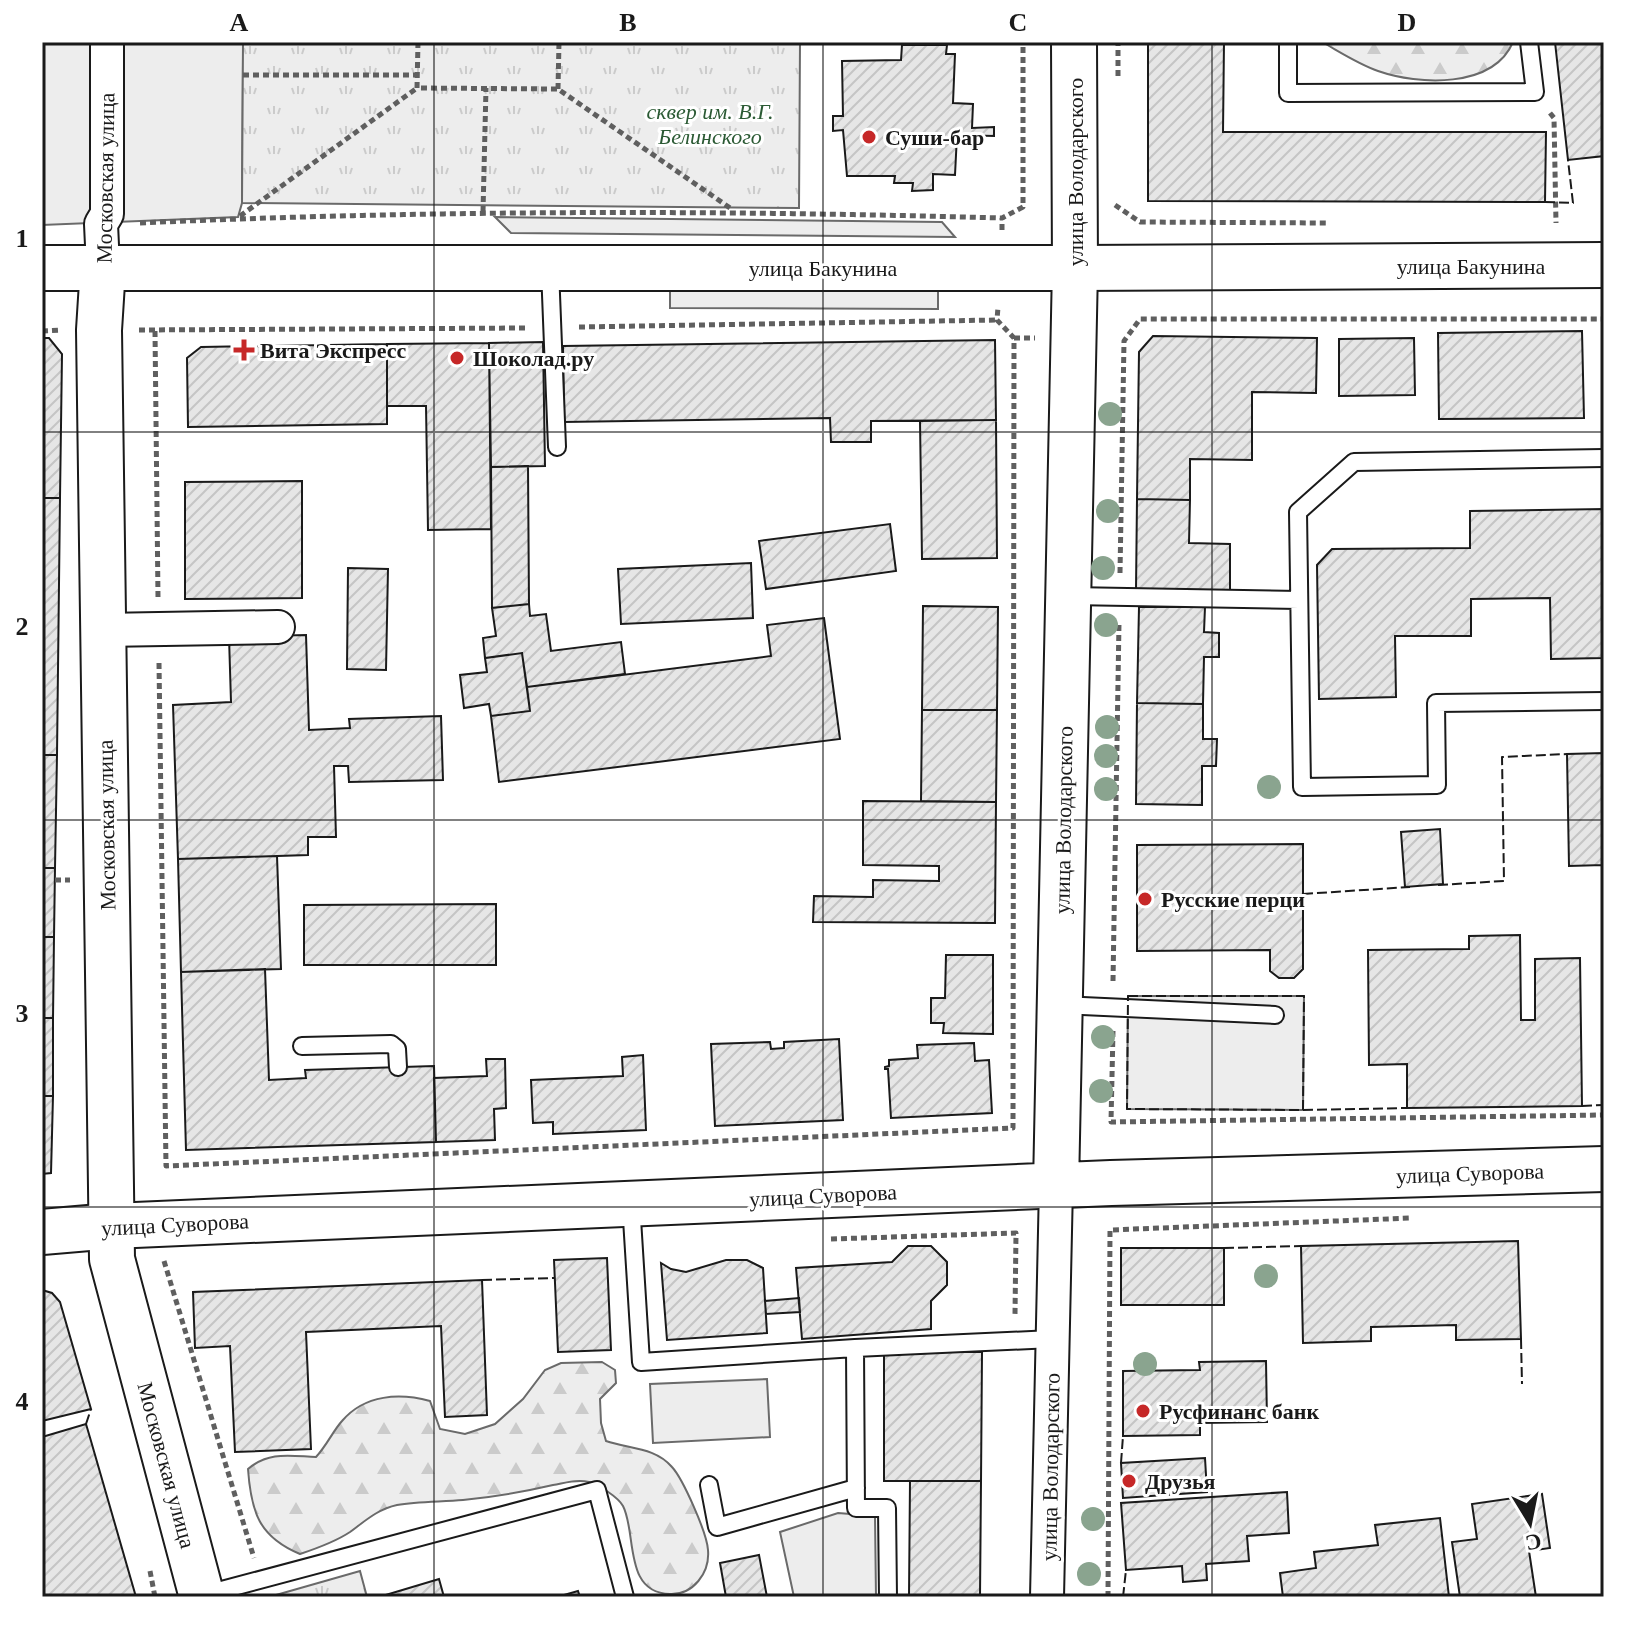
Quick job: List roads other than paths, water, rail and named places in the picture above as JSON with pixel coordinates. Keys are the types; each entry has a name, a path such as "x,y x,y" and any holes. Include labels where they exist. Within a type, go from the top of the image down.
{"main road":[{"name":"улица Володарского","path":"1056,1186 1075,268 1074,42"},
{"name":"улица Бакунина","path":"42,268 1604,265"},
{"name":"Московская улица","path":"103,267 99,330 112,1259 202,1596"},
{"name":"улица Суворова","path":"42,1232 112,1226 631,1203 1604,1169"}],"street":[{"name":"Московская улица","path":"103,267 101,224 107,214 107,42"},
{"path":"103,630 278,627"},
{"name":"улица Володарского","path":"1047,1597 1056,1186"}],"lane":[{"path":"1288,42 1288,93 1535,92 1529,42"},
{"path":"550,268 557,447"},
{"path":"1604,458 1354,462 1298,512 1302,787 1437,785 1436,703 1604,701"},
{"path":"1068,596 1299,600"},
{"path":"1059,1005 1275,1015"},
{"path":"302,1046 391,1044 397,1049 398,1067"},
{"path":"631,1203 641,1362 1052,1339"},
{"path":"855,1348 856,1508 887,1508 888,1597"},
{"path":"709,1485 717,1527 856,1488"},
{"path":"202,1596 597,1490 625,1597"}],"place":[{"name":"Суши-бар","path":"869,137"},
{"name":"Вита Экспресс","path":"244,350"},
{"name":"Шоколад.ру","path":"457,358"},
{"name":"Русские перци","path":"1145,899"},
{"name":"Русфинанс банк","path":"1143,1411"},
{"name":"Друзья","path":"1129,1481"}],"park label":[{"name":"сквер им. В.Г. Белинского","path":"710,124"}]}
